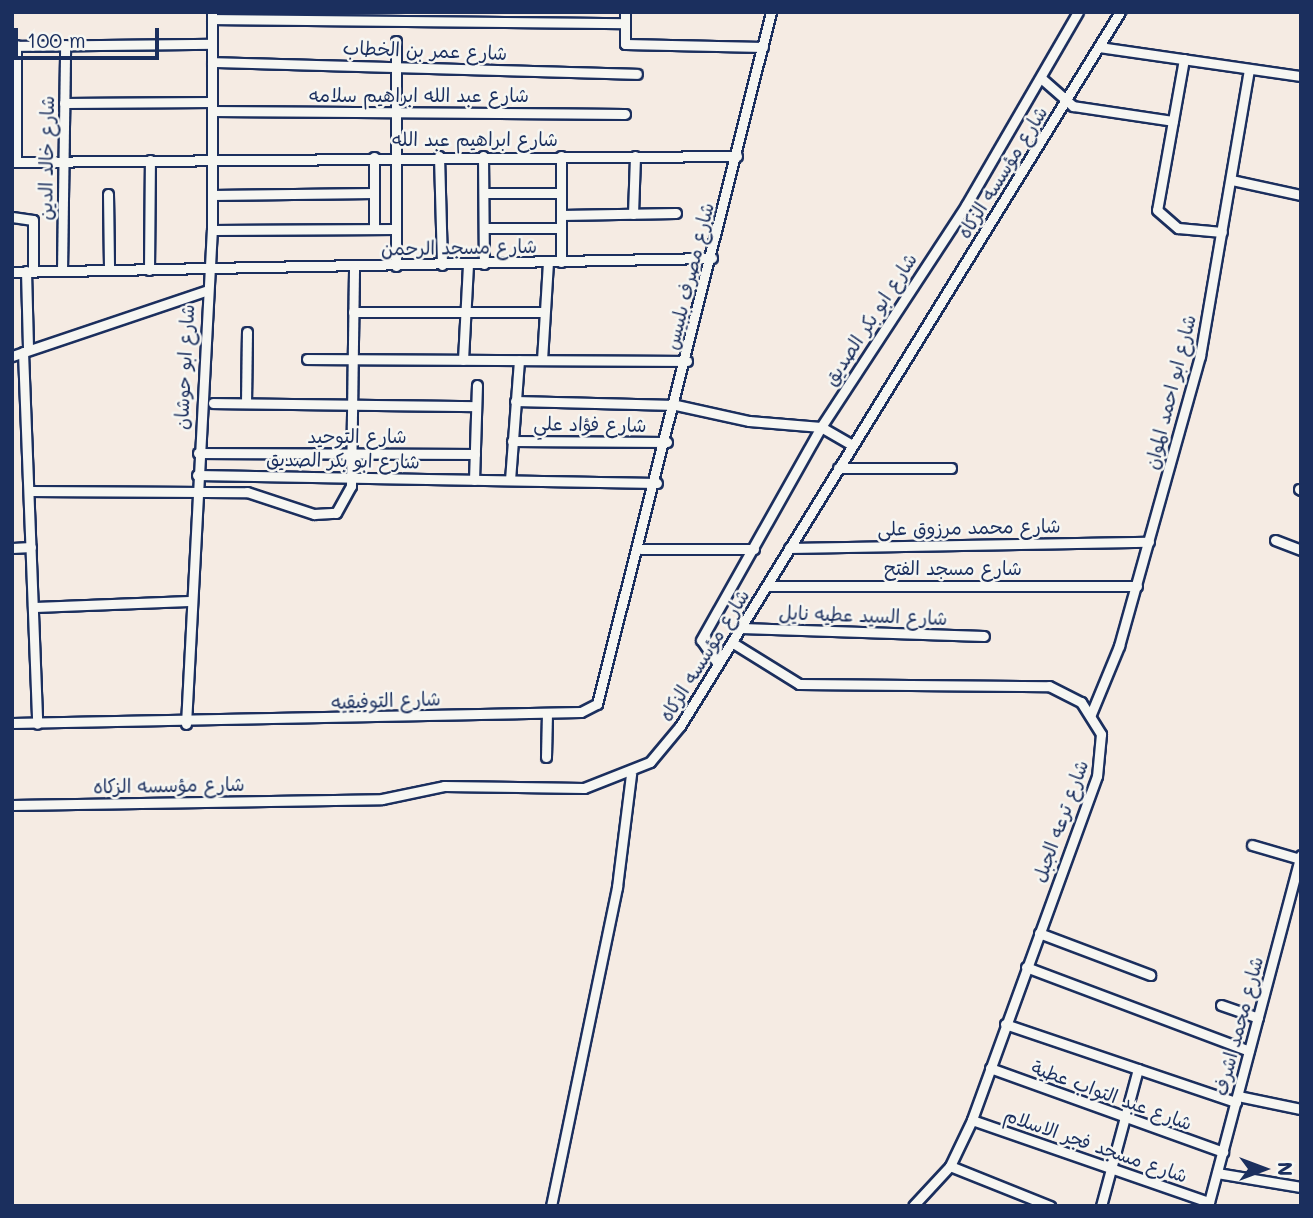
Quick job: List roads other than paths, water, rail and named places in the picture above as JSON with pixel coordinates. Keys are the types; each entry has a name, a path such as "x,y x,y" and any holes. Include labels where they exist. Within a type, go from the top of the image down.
{"street":[{"path":"625,12 625,44 763,47"},
{"name":"شارع مصرف بلبيس","path":"641,549 771,12"},
{"name":"شارع ابو بكر الصديق","path":"721,660 701,649 821,427 1041,78 1078,12"},
{"name":"شارع مؤسسه الزكاه","path":"12,805 382,799 444,786 584,788 631,774 667,746 769,586 852,445 1121,12"},
{"path":"212,15 624,23"},
{"name":"شارع ابو حوشان","path":"186,724 205,291 212,230 212,15"},
{"path":"396,41 396,266"},
{"path":"14,162 14,46 212,44"},
{"name":"شارع خالد الدين","path":"62,271 65,45"},
{"path":"1099,47 1301,76"},
{"path":"1184,59 1158,215 1178,228 1222,232"},
{"name":"شارع عمر بن الخطاب","path":"212,62 637,74"},
{"name":"شارع ابو احمد الموان","path":"1091,714 1137,586 1200,356 1250,69"},
{"path":"1041,78 1067,101 1173,121"},
{"name":"شارع عبد الله ابراهيم سلامه","path":"64,103 396,112 625,114"},
{"name":"شارع ابراهيم عبد الله","path":"14,162 396,156 737,156"},
{"path":"439,156 442,265"},
{"path":"483,156 484,264"},
{"path":"561,156 561,262"},
{"path":"634,214 635,156"},
{"path":"374,157 374,229"},
{"path":"149,270 150,160"},
{"path":"1232,180 1301,195"},
{"path":"212,195 374,193"},
{"path":"484,193 561,193"},
{"path":"108,194 109,271"},
{"path":"561,215 676,213"},
{"path":"12,217 33,220 25,351 37,724"},
{"path":"484,228 561,228"},
{"path":"212,230 396,229"},
{"name":"شارع مسجد الرحمن","path":"12,272 468,265 712,258"},
{"path":"542,360 548,263"},
{"path":"463,360 468,265"},
{"path":"29,491 259,493 326,516 344,506 351,478 354,267"},
{"path":"12,356 205,291"},
{"path":"353,312 544,312"},
{"path":"246,403 247,332"},
{"path":"307,359 687,361"},
{"path":"510,480 519,360"},
{"path":"474,480 477,385"},
{"path":"515,401 676,405 749,421 821,427 852,445"},
{"path":"213,403 476,406"},
{"name":"شارع فؤاد علي","path":"513,440 667,442"},
{"name":"شارع التوحيد","path":"198,453 475,454"},
{"path":"838,468 951,468"},
{"name":"شارع ابو بكر الصديق","path":"197,475 657,483"},
{"path":"1275,540 1301,550"},
{"name":"شارع محمد مرزوق على","path":"789,548 1149,542"},
{"path":"12,548 31,547"},
{"path":"641,549 754,549"},
{"name":"شارع التوفيقيه","path":"12,723 186,724 590,710 603,696 641,549"},
{"name":"شارع مسجد الفتح","path":"769,586 1137,586"},
{"path":"33,607 191,601"},
{"name":"شارع السيد عطيه نايل","path":"741,628 984,636"},
{"path":"733,643 799,684 1049,687 1091,714"},
{"path":"546,757 547,713"},
{"name":"شارع ترعه الجبل","path":"919,1204 950,1166 972,1120 1102,755 1091,714"},
{"path":"551,1206 617,887 631,774"},
{"path":"1252,845 1300,857"},
{"name":"شارع محمد اشرف","path":"1209,1204 1297,881 1300,857"},
{"path":"1039,933 1150,975"},
{"path":"1026,967 1250,1051"},
{"path":"1221,1005 1258,1017"},
{"path":"1005,1024 1237,1099 1301,1109"},
{"name":"شارع عبد التواب عطية","path":"990,1068 1121,1119 1223,1152"},
{"path":"1101,1206 1121,1119 1139,1069"},
{"name":"شارع مسجد فجر الاسلام","path":"972,1120 1209,1204"},
{"path":"950,1166 1050,1206"},
{"path":"1217,1173 1301,1187"}]}
